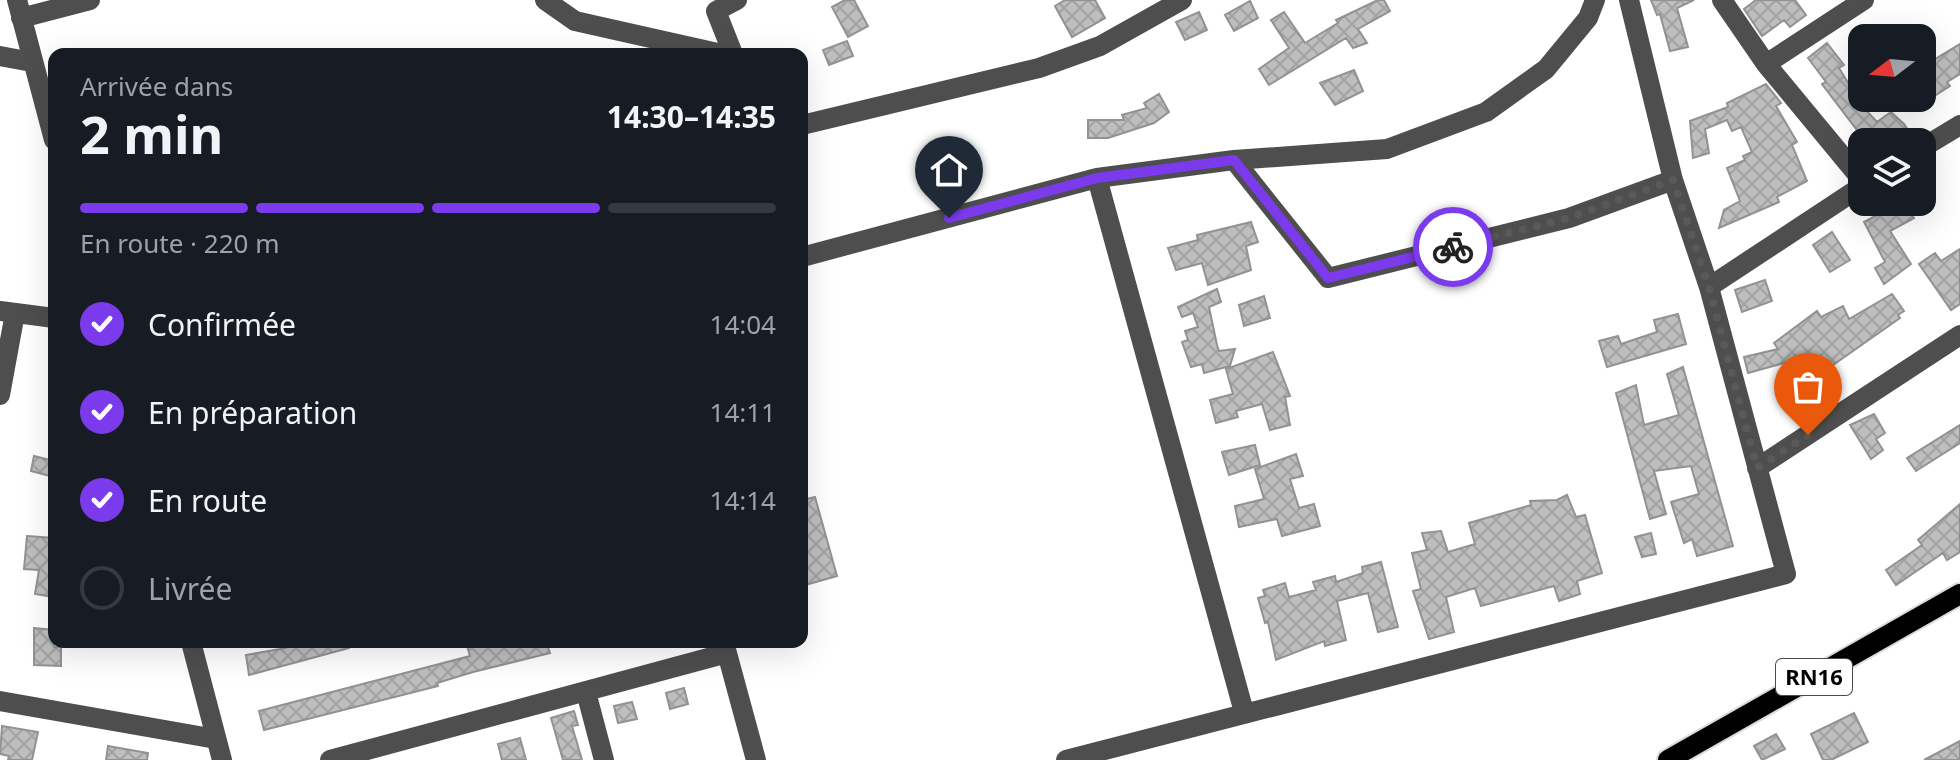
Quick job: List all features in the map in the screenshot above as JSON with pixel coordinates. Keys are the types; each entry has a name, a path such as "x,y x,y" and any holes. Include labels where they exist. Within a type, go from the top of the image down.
{"main road":[{"name":"RN16","path":"1668,760 1960,594"}],"street":[{"path":"48,119 19,9 90,0"},
{"path":"545,0 575,21 695,48"},
{"path":"731,48 716,11 737,0"},
{"path":"808,124 1039,68 1100,46 1182,0"},
{"path":"808,255 1097,178 1234,160 1387,149 1486,112 1546,69 1588,18 1595,0"},
{"path":"1066,760 1786,574 1709,287 1673,180 1629,0"},
{"path":"1722,0 1766,64 1848,166"},
{"path":"1766,64 1864,0"},
{"path":"0,56 32,62"},
{"path":"1936,140 1960,125"},
{"path":"1234,160 1328,278 1569,218 1673,180"},
{"path":"1097,178 1244,712"},
{"path":"1709,287 1848,193"},
{"path":"0,395 7,312 48,317"},
{"path":"1757,468 1960,335"},
{"path":"193,648 222,760"},
{"path":"330,760 586,692 726,648 756,760"},
{"path":"586,692 604,760"},
{"path":"0,701 216,739"}],"building":[{"path":"845,0 854,0 868,26 848,37 832,7"},
{"path":"1065,0 1095,0 1105,18 1072,37 1055,6"},
{"path":"1384,0 1390,11 1358,29 1367,43 1353,48 1346,38 1269,85 1259,69 1289,48 1271,20 1284,12 1305,43 1338,23 1336,20"},
{"path":"1651,0 1694,0 1677,8 1688,47 1670,51 1660,14 1657,15"},
{"path":"1756,0 1795,0 1806,15 1790,27 1784,20 1762,36 1744,9"},
{"path":"1250,1 1258,18 1234,31 1225,15"},
{"path":"1199,12 1207,30 1185,40 1176,22"},
{"path":"847,41 853,56 829,65 823,50"},
{"path":"1827,43 1844,65 1839,68 1848,83 1848,112 1868,112 1877,122 1891,112 1907,128 1855,128 1822,84 1826,82 1808,58"},
{"path":"1960,44 1960,74 1947,82 1950,86 1936,95 1936,59"},
{"path":"1354,70 1363,91 1335,105 1320,83"},
{"path":"1766,84 1781,103 1776,106 1797,142 1792,145 1807,181 1777,197 1779,202 1719,228 1724,210 1740,201 1727,168 1745,160 1743,156 1752,152 1741,127 1732,131 1727,120 1705,129 1709,153 1693,158 1690,121 1728,107 1727,103"},
{"path":"1159,94 1169,112 1154,123 1108,138 1088,138 1088,120 1124,120 1122,115 1147,108 1144,103"},
{"path":"1875,216 1914,218 1890,231 1911,264 1884,284 1875,268 1885,262 1864,222"},
{"path":"1251,222 1258,242 1246,246 1251,270 1208,285 1202,263 1176,270 1168,248 1198,240 1197,235"},
{"path":"1832,232 1850,260 1830,272 1813,245"},
{"path":"1960,249 1960,304 1951,310 1919,264 1935,253 1941,261"},
{"path":"1765,280 1772,301 1742,312 1735,290"},
{"path":"1217,289 1221,302 1209,307 1217,345 1219,351 1235,349 1230,366 1204,373 1202,364 1191,367 1182,342 1188,340 1185,331 1198,327 1193,313 1182,317 1178,307"},
{"path":"1892,294 1904,311 1898,315 1900,318 1830,367 1828,364 1798,384 1784,363 1748,373 1744,357 1778,349 1774,343 1817,311 1821,317 1843,306 1849,319"},
{"path":"1264,296 1270,318 1244,326 1239,305"},
{"path":"1678,314 1686,344 1607,367 1599,341 1618,336 1621,344 1657,332 1654,320"},
{"path":"1273,352 1290,396 1285,397 1290,425 1270,430 1262,404 1236,411 1238,417 1216,423 1210,400 1233,394 1226,369"},
{"path":"1683,367 1733,546 1697,556 1692,539 1684,543 1671,502 1699,494 1691,466 1654,471 1666,514 1650,519 1616,393 1636,385 1644,425 1679,415 1667,374"},
{"path":"1874,414 1885,433 1876,439 1883,450 1871,459 1850,425"},
{"path":"1960,425 1960,443 1916,471 1907,458"},
{"path":"1255,445 1260,465 1229,475 1222,452"},
{"path":"1296,454 1303,476 1290,479 1299,508 1314,504 1320,526 1282,536 1277,519 1239,527 1235,506 1264,499 1255,469"},
{"path":"34,456 48,460 48,475 31,471"},
{"path":"1567,495 1576,517 1585,515 1602,573 1577,581 1580,594 1559,601 1554,586 1481,606 1475,588 1446,597 1454,632 1429,639 1413,591 1421,589 1412,553 1427,550 1422,533 1441,531 1448,552 1475,544 1469,523 1531,505 1530,501 1557,500"},
{"path":"815,497 837,576 808,584 808,499"},
{"path":"1960,504 1960,552 1947,560 1943,553 1896,585 1886,570 1922,545 1918,540"},
{"path":"1651,533 1656,554 1642,557 1635,537"},
{"path":"27,536 48,538 48,596 35,594 39,570 24,569"},
{"path":"1381,562 1398,627 1378,632 1368,593 1337,601 1346,640 1325,646 1324,641 1276,660 1268,622 1265,623 1258,598 1265,596 1263,590 1285,583 1289,597 1316,590 1313,582 1335,576 1336,582 1363,573 1362,567"},
{"path":"34,628 48,629 48,648 61,648 61,666 34,665"},
{"path":"286,648 349,648 249,675 246,655"},
{"path":"468,648 548,648 550,653 473,672 437,683 438,686 264,730 259,711 470,656"},
{"path":"684,688 688,704 670,709 666,693"},
{"path":"632,702 637,719 618,723 614,706"},
{"path":"574,711 578,725 572,726 582,760 563,760 551,718"},
{"path":"1854,713 1868,742 1831,760 1823,760 1811,734"},
{"path":"2,726 38,732 32,760 8,760 9,756 0,754"},
{"path":"1776,734 1785,749 1762,760 1754,746"},
{"path":"520,738 526,760 502,760 498,744"},
{"path":"1960,741 1960,760 1924,760"},
{"path":"108,746 148,753 147,760 106,760"}],"way so far":[{"path":"1453,247 1569,218 1673,180 1709,287 1757,468 1808,435"}],"route":[{"path":"949,218 1097,178 1234,160 1328,278 1453,247"}]}
